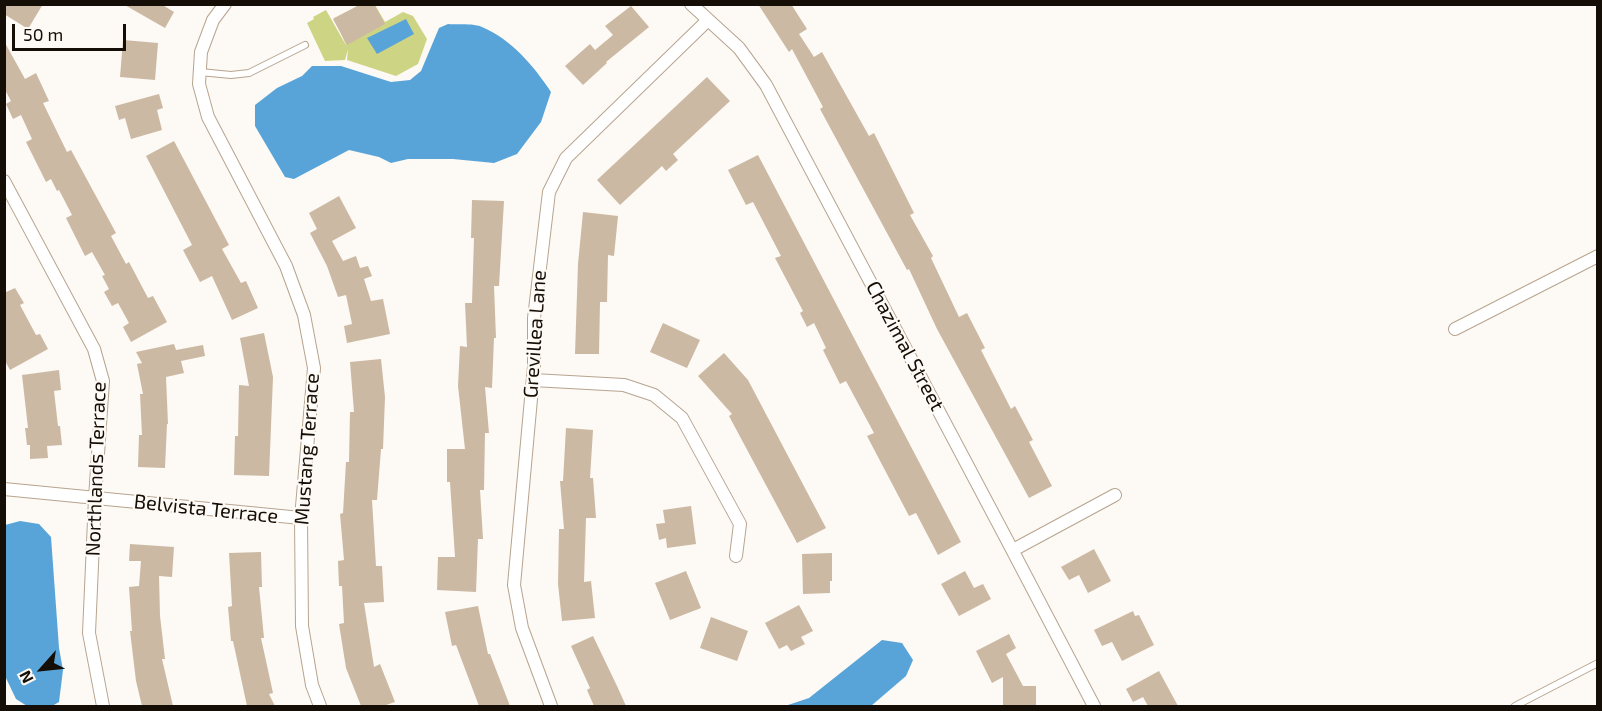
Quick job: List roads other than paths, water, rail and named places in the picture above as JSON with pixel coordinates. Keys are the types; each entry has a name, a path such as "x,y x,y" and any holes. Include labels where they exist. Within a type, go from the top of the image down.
{"street":[{"name":"Mustang Terrace","path":"225,4 213,20 201,52 199,84 208,117 286,266 304,315 314,368 301,518 302,626 312,686 320,706"},
{"name":"Chazimal Street","path":"690,4 739,48 765,85 1094,706"},
{"name":"Grevillea Lane","path":"551,706 522,628 514,585 533,380 534,318 549,192 566,158 708,20"},
{"name":"Northlands Terrace","path":"4,181 94,349 103,381 89,633 103,706"},
{"path":"1455,329 1598,256"},
{"path":"533,380 624,385 654,395 682,418 740,524 736,556"},
{"name":"Belvista Terrace","path":"4,489 301,518"},
{"path":"1012,550 1115,495"}],"lane":[{"path":"200,71 231,75 249,73 305,45"},
{"path":"1515,706 1598,663"}],"water":[{"path":"406,19 414,34 377,54 367,38"},
{"path":"448,24 478,26 493,32 529,63 551,92 541,122 517,154 494,163 453,159 408,159 391,163 379,157 349,150 294,179 285,177 255,126 255,105 277,88 302,76 312,66 341,66 391,82 410,80 421,71 439,28"},
{"path":"20,521 39,524 51,537 59,648 63,670 59,702 52,706 27,706 16,699 5,676 5,525"},
{"path":"882,640 902,643 913,660 906,676 871,706 785,706 809,698"}]}
